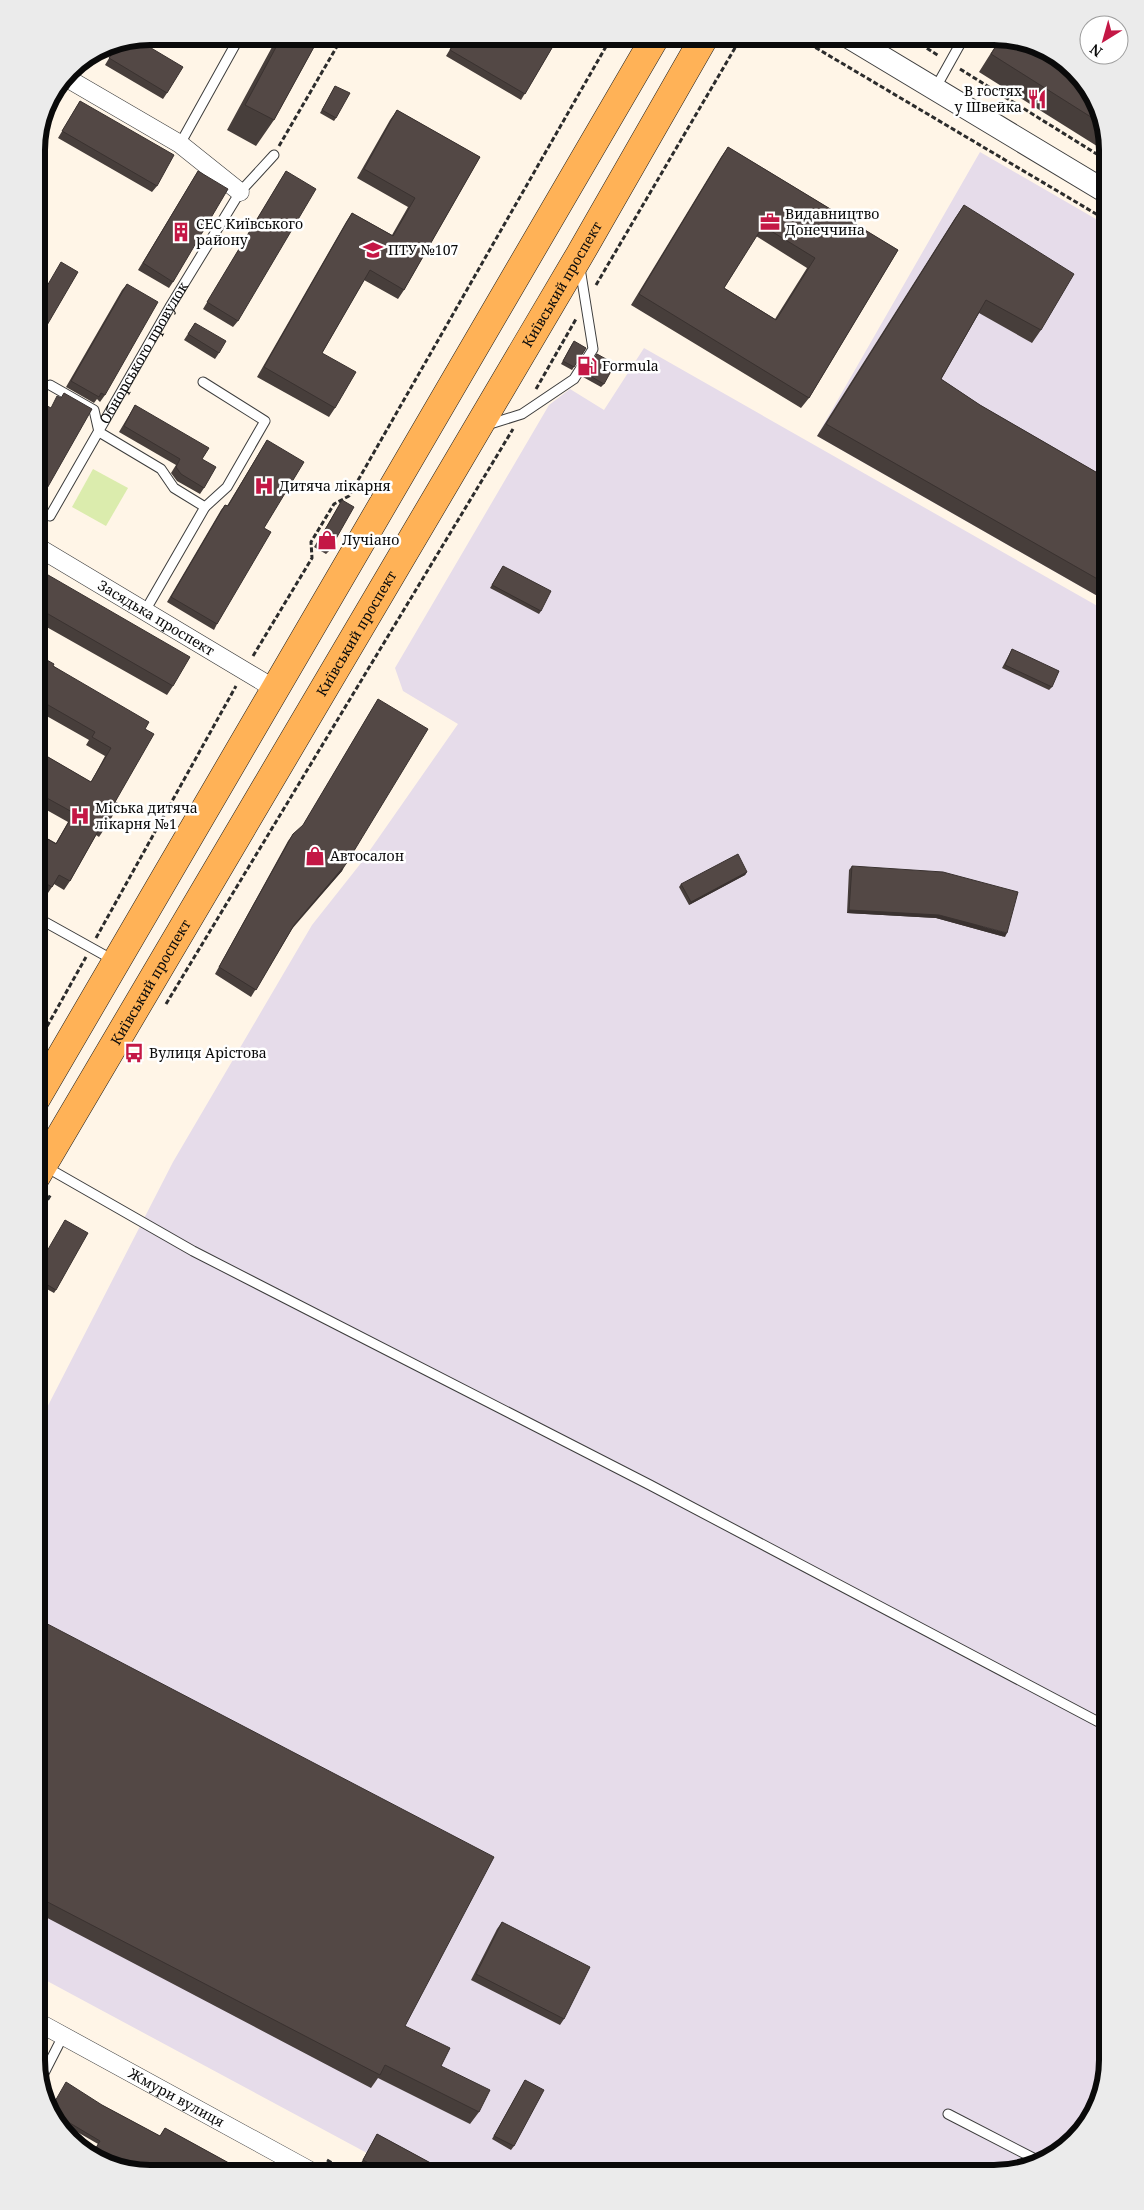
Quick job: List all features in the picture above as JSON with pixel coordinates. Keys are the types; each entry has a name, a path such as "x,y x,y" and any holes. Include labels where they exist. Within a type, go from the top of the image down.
{"main road":[{"path":"45,1084 275,689 364,542 651,45"},
{"name":"Київський проспект","path":"45,1177 82,1100 579,256 700,45"},
{"path":"45,1091 50,1103 59,1108 71,1106 82,1100"}],"street":[{"path":"877,45 935,89 1099,188"},
{"path":"71,81 180,144 240,192"},
{"name":"Засядька проспект","path":"45,551 275,689"},
{"name":"Жмури вулиця","path":"45,2026 300,2165"}],"lane":[{"path":"180,144 235,45"},
{"path":"935,89 959,45"},
{"name":"Обнорського провулок","path":"50,516 171,305 240,192 274,155"},
{"path":"478,428 522,414 574,379 593,349 584,304 579,256"},
{"path":"145,611 205,507 227,487 265,421 203,382"},
{"path":"50,385 94,410 98,432 161,469 174,488 205,507"},
{"path":"45,922 117,962"},
{"path":"45,1179 194,1251 650,1485 1099,1722"},
{"path":"46,2070 64,2036"},
{"path":"948,2114 1032,2158"}],"path":[{"path":"274,155 338,45"},
{"path":"45,1030 245,670 312,558 311,542 334,504 349,496 607,45"},
{"path":"161,1011 522,414 584,304 737,45"},
{"path":"811,45 1099,216"},
{"path":"922,45 1099,155"}],"shaded area":[{"path":"980,152 1099,221 1099,597 817,436"},
{"path":"644,348 1099,607 1099,2060 1097,2080 1093,2093 1088,2106 1073,2129 1063,2139 1040,2154 1014,2163 994,2165 389,2165 45,1980 45,1411 173,1162 312,925 361,863 458,724 403,691 395,668 549,405 570,389 604,410"}],"green space":[{"path":"93,469 128,488 106,526 72,507"}],"building":[{"path":"147,45 183,67 167,93 109,58 113,52 130,47"},
{"path":"277,45 315,45 274,120 245,105"},
{"path":"453,45 554,45 525,94 450,50"},
{"path":"997,45 1014,47 1040,56 1052,63 1063,71 1077,86 1085,98 1094,119 991,54"},
{"path":"335,86 350,93 336,118 322,110"},
{"path":"80,101 174,155 157,186 62,131"},
{"path":"397,110 480,157 404,290 370,270 322,353 356,372 335,408 264,367 352,213 393,236 415,198 364,169"},
{"path":"728,147 898,250 809,398 639,294","holes":["763,226 815,258 776,320 724,288"]},
{"name":"СЕС Київського району","path":"198,171 228,189 173,282 143,263"},
{"path":"286,171 316,189 238,321 207,302"},
{"path":"964,205 1074,274 1041,330 986,300 941,379 980,405 1099,474 1099,580 826,424"},
{"path":"61,262 78,272 45,329 45,290"},
{"path":"127,284 158,302 105,395 101,393 99,397 71,381"},
{"path":"195,323 226,341 219,353 188,334"},
{"path":"574,341 586,348 574,367 563,361"},
{"path":"597,354 615,364 604,384 585,373"},
{"path":"64,393 92,409 45,492 45,405 51,408 57,396 61,398"},
{"path":"135,405 209,448 202,459 216,467 204,488 181,474 176,467 180,459 124,426"},
{"path":"267,440 304,462 264,528 271,532 217,624 171,597 225,505 228,506"},
{"path":"342,500 354,507 329,551 317,544"},
{"path":"503,566 551,591 541,611 492,585"},
{"path":"45,573 190,657 173,686 45,612"},
{"path":"1012,649 1059,671 1052,687 1005,665"},
{"path":"45,659 54,664 53,666 149,722 145,729 154,734 115,802 119,804 105,828 101,826 70,881 59,875 52,887 45,883 45,837 56,844 74,813 45,797 45,755 91,782 111,748 92,737 95,732 45,703"},
{"name":"Автосалон","path":"378,699 428,729 346,864 294,925 256,990 219,967 293,834 303,825"},
{"path":"738,854 747,872 691,902 681,884"},
{"path":"852,866 943,872 1018,892 1007,933 939,915 849,910"},
{"path":"65,1220 88,1233 56,1290 45,1283 45,1254"},
{"path":"45,1623 494,1857 405,2026 450,2048 441,2066 490,2090 479,2112 385,2065 380,2075 45,1901"},
{"path":"502,1922 590,1967 564,2019 476,1974"},
{"path":"525,2080 544,2090 514,2146 494,2136"},
{"path":"66,2082 102,2105 160,2136 165,2128 233,2165 144,2165 117,2159 95,2149 100,2141 64,2120 54,2103"},
{"path":"377,2134 434,2165 372,2165 363,2160"}],"place":[{"name":"В гостях у Швейка","path":"1037,99"},
{"name":"Видавництво Донеччина","path":"770,222"},
{"name":"СЕС Київського району","path":"181,232"},
{"name":"ПТУ №107","path":"373,250"},
{"name":"Formula","path":"587,366"},
{"name":"Дитяча лікарня","path":"264,486"},
{"name":"Лучіано","path":"327,540"},
{"name":"Міська дитяча лікарня №1","path":"80,816"},
{"name":"Автосалон","path":"315,856"},
{"name":"Вулиця Арістова","path":"134,1053"}]}
